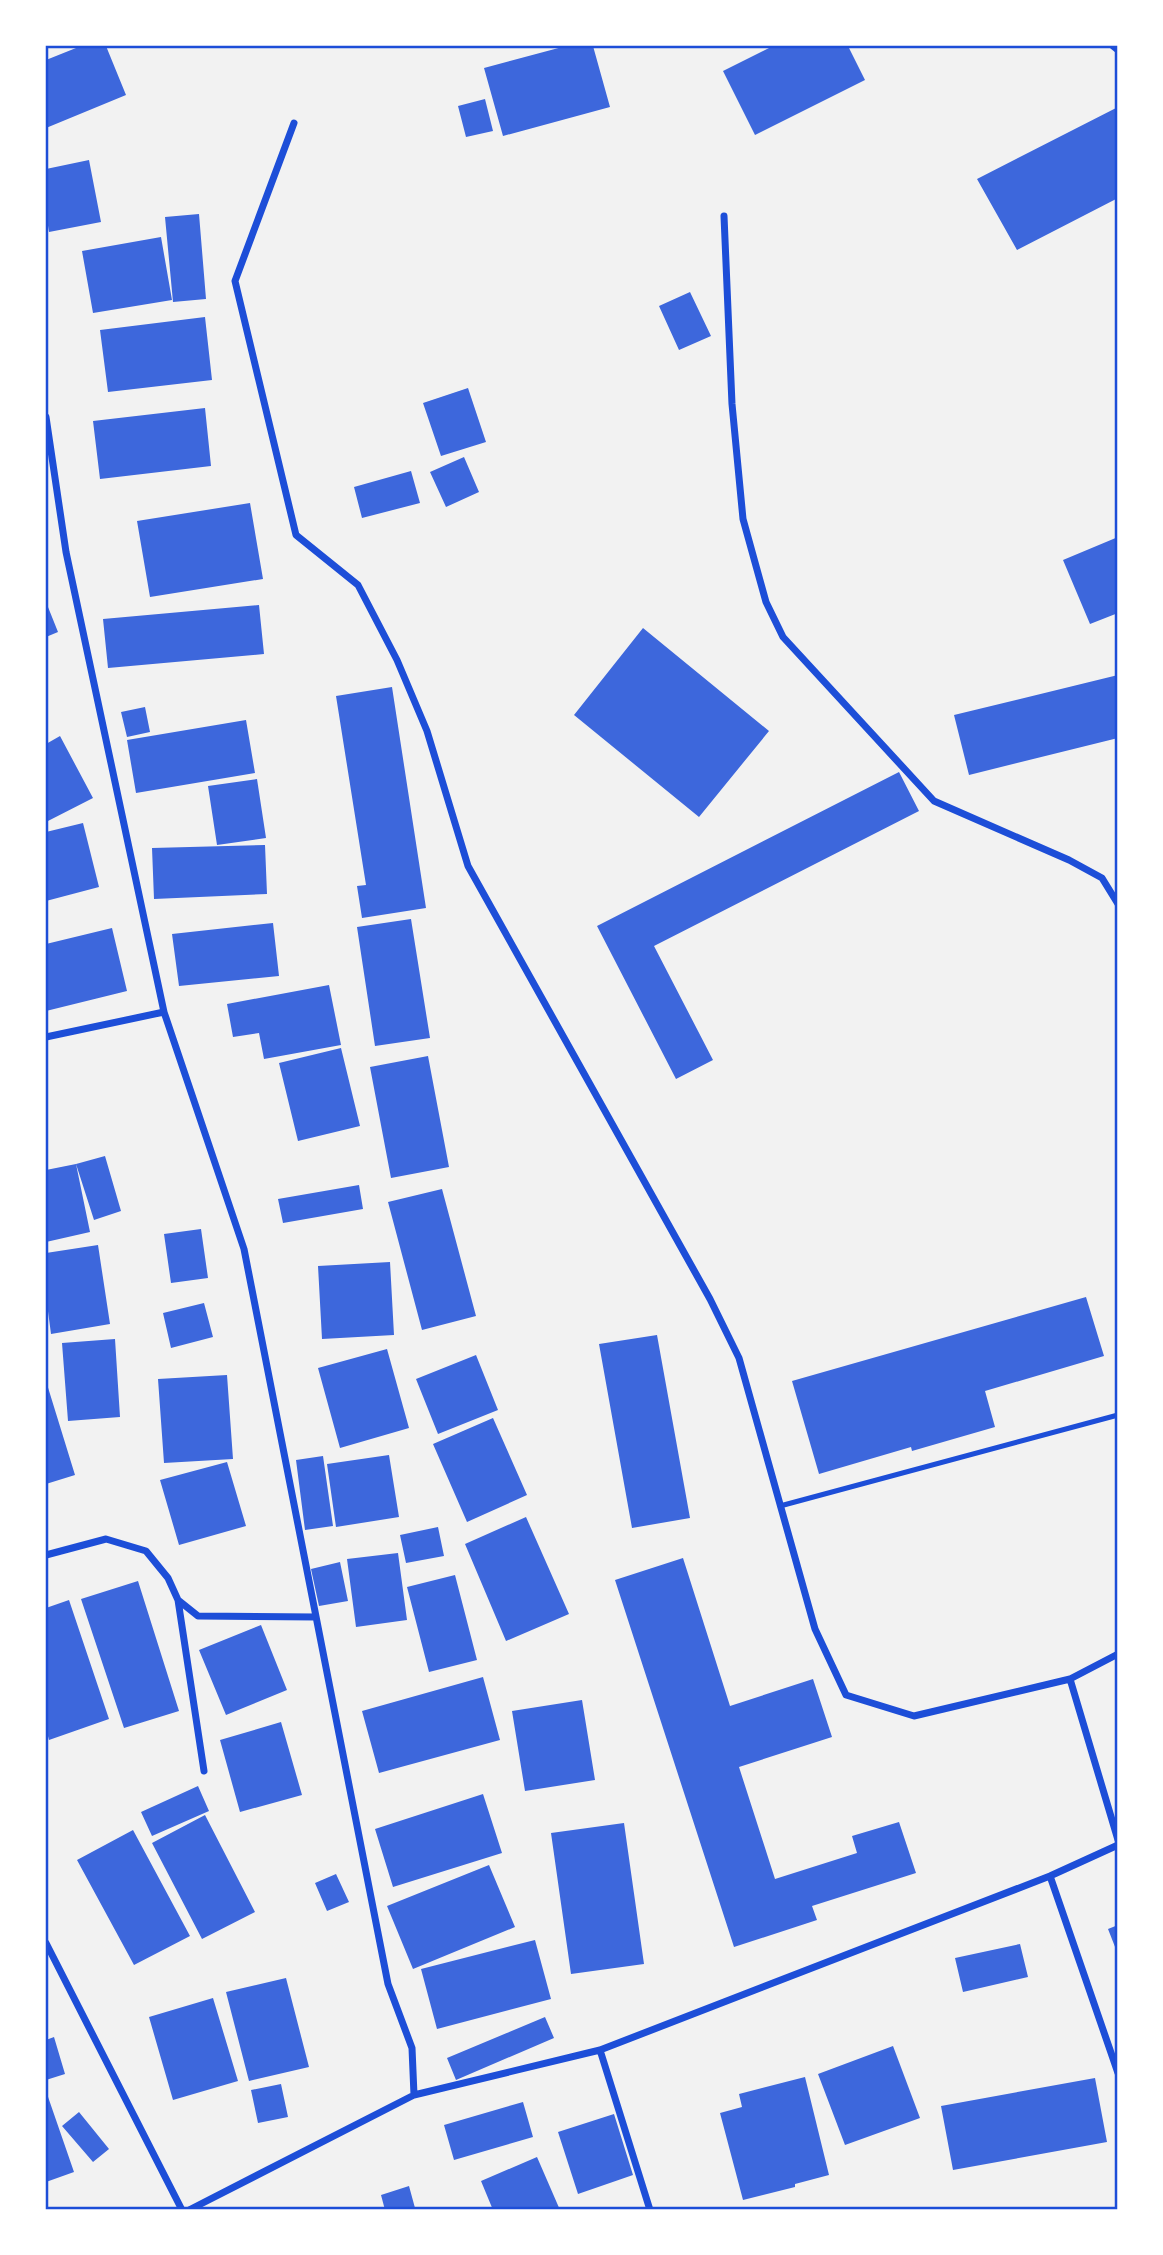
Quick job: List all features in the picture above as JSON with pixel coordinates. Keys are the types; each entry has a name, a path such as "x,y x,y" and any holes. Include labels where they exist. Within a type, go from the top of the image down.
{"street":[{"path":"1113,46 1118,50"},
{"path":"293,123 235,281 296,535 358,585 397,660 427,731 468,866 710,1299 739,1357 815,1629 846,1695 914,1716 1070,1679 1118,1654"},
{"path":"724,216 733,404 743,519 766,602 783,637 934,801 1069,860 1102,878 1118,904"},
{"path":"46,417 66,552 164,1012 244,1249 388,1984 412,2048 414,2095"},
{"path":"46,1037 164,1012"},
{"path":"46,1555 106,1539 146,1552 168,1578 178,1600 204,1771"},
{"path":"178,1600 198,1616 317,1616"},
{"path":"189,2210 414,2095 600,2050 1050,1876 1118,1842 1070,1679"},
{"path":"1050,1876 1118,2073"},
{"path":"46,1942 182,2210"},
{"path":"600,2050 650,2210"}],"lane":[{"path":"780,1506 1118,1415"}],"building":[{"path":"81,46 106,46 126,95 46,128 46,60"},
{"path":"566,46 593,46 610,107 503,136 484,68"},
{"path":"773,46 848,46 865,80 755,135 723,71"},
{"path":"485,99 493,131 466,137 458,106"},
{"path":"1118,107 1118,198 1017,250 977,179"},
{"path":"89,160 101,222 49,232 46,169"},
{"path":"199,214 206,299 173,302 165,217"},
{"path":"161,237 172,300 93,313 82,251"},
{"path":"690,292 711,336 679,350 659,306"},
{"path":"205,317 212,380 108,392 100,330"},
{"path":"468,388 486,442 441,456 423,403"},
{"path":"205,408 211,466 100,479 93,421"},
{"path":"464,457 479,492 446,507 430,472"},
{"path":"411,471 420,503 362,518 354,487"},
{"path":"250,503 263,579 150,597 137,521"},
{"path":"1118,537 1118,613 1090,624 1063,560"},
{"path":"46,602 58,632 46,637"},
{"path":"259,605 264,654 108,668 103,619"},
{"path":"643,628 769,731 699,817 574,715"},
{"path":"1118,675 1118,738 969,775 954,715"},
{"path":"392,687 426,908 362,918 357,886 366,885 336,696"},
{"path":"145,707 150,732 127,737 121,712"},
{"path":"246,720 255,773 136,793 127,740"},
{"path":"60,736 93,798 46,822 46,744"},
{"path":"899,772 919,811 654,946 713,1060 676,1079 597,926"},
{"path":"257,779 266,838 217,845 208,786"},
{"path":"83,823 99,887 46,901 46,832"},
{"path":"265,845 267,894 154,899 152,848"},
{"path":"411,919 430,1038 375,1046 357,927"},
{"path":"273,923 279,976 179,986 172,934"},
{"path":"112,928 127,991 46,1011 46,944"},
{"path":"329,985 341,1045 264,1059 259,1033 233,1037 227,1004"},
{"path":"341,1048 360,1126 298,1141 279,1063"},
{"path":"428,1056 449,1167 391,1178 370,1067"},
{"path":"105,1156 121,1211 94,1220 76,1164"},
{"path":"76,1164 90,1232 46,1242 46,1170"},
{"path":"359,1185 363,1209 283,1223 278,1199"},
{"path":"442,1189 476,1316 422,1330 388,1202"},
{"path":"201,1229 208,1278 171,1283 164,1234"},
{"path":"98,1245 110,1324 51,1334 46,1296 46,1253"},
{"path":"390,1262 394,1335 322,1339 318,1266"},
{"path":"1086,1297 1104,1356 985,1391 995,1427 912,1451 911,1447 819,1474 792,1381"},
{"path":"204,1303 213,1337 171,1348 163,1313"},
{"path":"657,1335 690,1518 632,1528 599,1344"},
{"path":"115,1339 120,1417 68,1421 62,1343"},
{"path":"387,1349 409,1428 340,1448 318,1368"},
{"path":"476,1355 498,1410 438,1434 416,1379"},
{"path":"227,1375 233,1459 164,1463 158,1379"},
{"path":"46,1381 75,1475 46,1484"},
{"path":"493,1418 527,1495 467,1522 433,1444"},
{"path":"389,1455 399,1517 336,1527 327,1464"},
{"path":"323,1456 333,1526 305,1530 296,1460"},
{"path":"227,1462 246,1526 179,1545 160,1480"},
{"path":"526,1517 569,1614 506,1641 465,1544"},
{"path":"438,1527 444,1556 406,1563 400,1535"},
{"path":"398,1553 407,1620 356,1627 347,1559"},
{"path":"683,1558 730,1706 813,1679 832,1737 739,1767 775,1879 857,1853 852,1836 899,1822 916,1873 812,1906 817,1920 734,1947 615,1580"},
{"path":"340,1562 348,1601 319,1606 311,1569"},
{"path":"455,1575 477,1660 429,1672 407,1587"},
{"path":"138,1581 179,1711 124,1728 81,1599"},
{"path":"69,1600 109,1719 49,1740 46,1728 46,1608"},
{"path":"261,1625 287,1690 226,1715 199,1650"},
{"path":"483,1677 500,1740 379,1773 362,1711"},
{"path":"582,1700 595,1780 525,1791 512,1711"},
{"path":"281,1722 302,1795 240,1812 220,1740"},
{"path":"198,1786 209,1811 152,1836 141,1812"},
{"path":"483,1794 502,1853 393,1887 375,1829"},
{"path":"205,1815 255,1912 202,1939 152,1843"},
{"path":"624,1823 644,1964 571,1974 551,1833"},
{"path":"133,1830 190,1936 134,1965 77,1860"},
{"path":"489,1865 515,1927 413,1969 387,1906"},
{"path":"336,1874 349,1902 327,1911 315,1883"},
{"path":"1118,1925 1118,1952 1117,1952 1108,1929"},
{"path":"535,1940 551,1999 437,2029 421,1969"},
{"path":"1020,1944 1028,1977 963,1992 955,1958"},
{"path":"286,1978 309,2067 249,2081 226,1992"},
{"path":"213,1998 238,2081 173,2100 149,2017"},
{"path":"545,2017 554,2038 456,2080 447,2058"},
{"path":"54,2037 65,2074 46,2080 46,2040"},
{"path":"893,2046 920,2118 845,2145 818,2074"},
{"path":"805,2077 829,2175 743,2200 720,2113 742,2107 739,2094"},
{"path":"1095,2078 1107,2142 953,2170 941,2106"},
{"path":"281,2084 288,2117 258,2123 251,2090"},
{"path":"46,2091 74,2172 46,2182"},
{"path":"523,2102 533,2137 454,2160 444,2125"},
{"path":"79,2112 109,2149 93,2162 62,2126"},
{"path":"614,2114 633,2175 578,2194 558,2132"},
{"path":"537,2157 560,2210 493,2210 481,2181"},
{"path":"409,2186 415,2208 385,2210 381,2195"}]}
